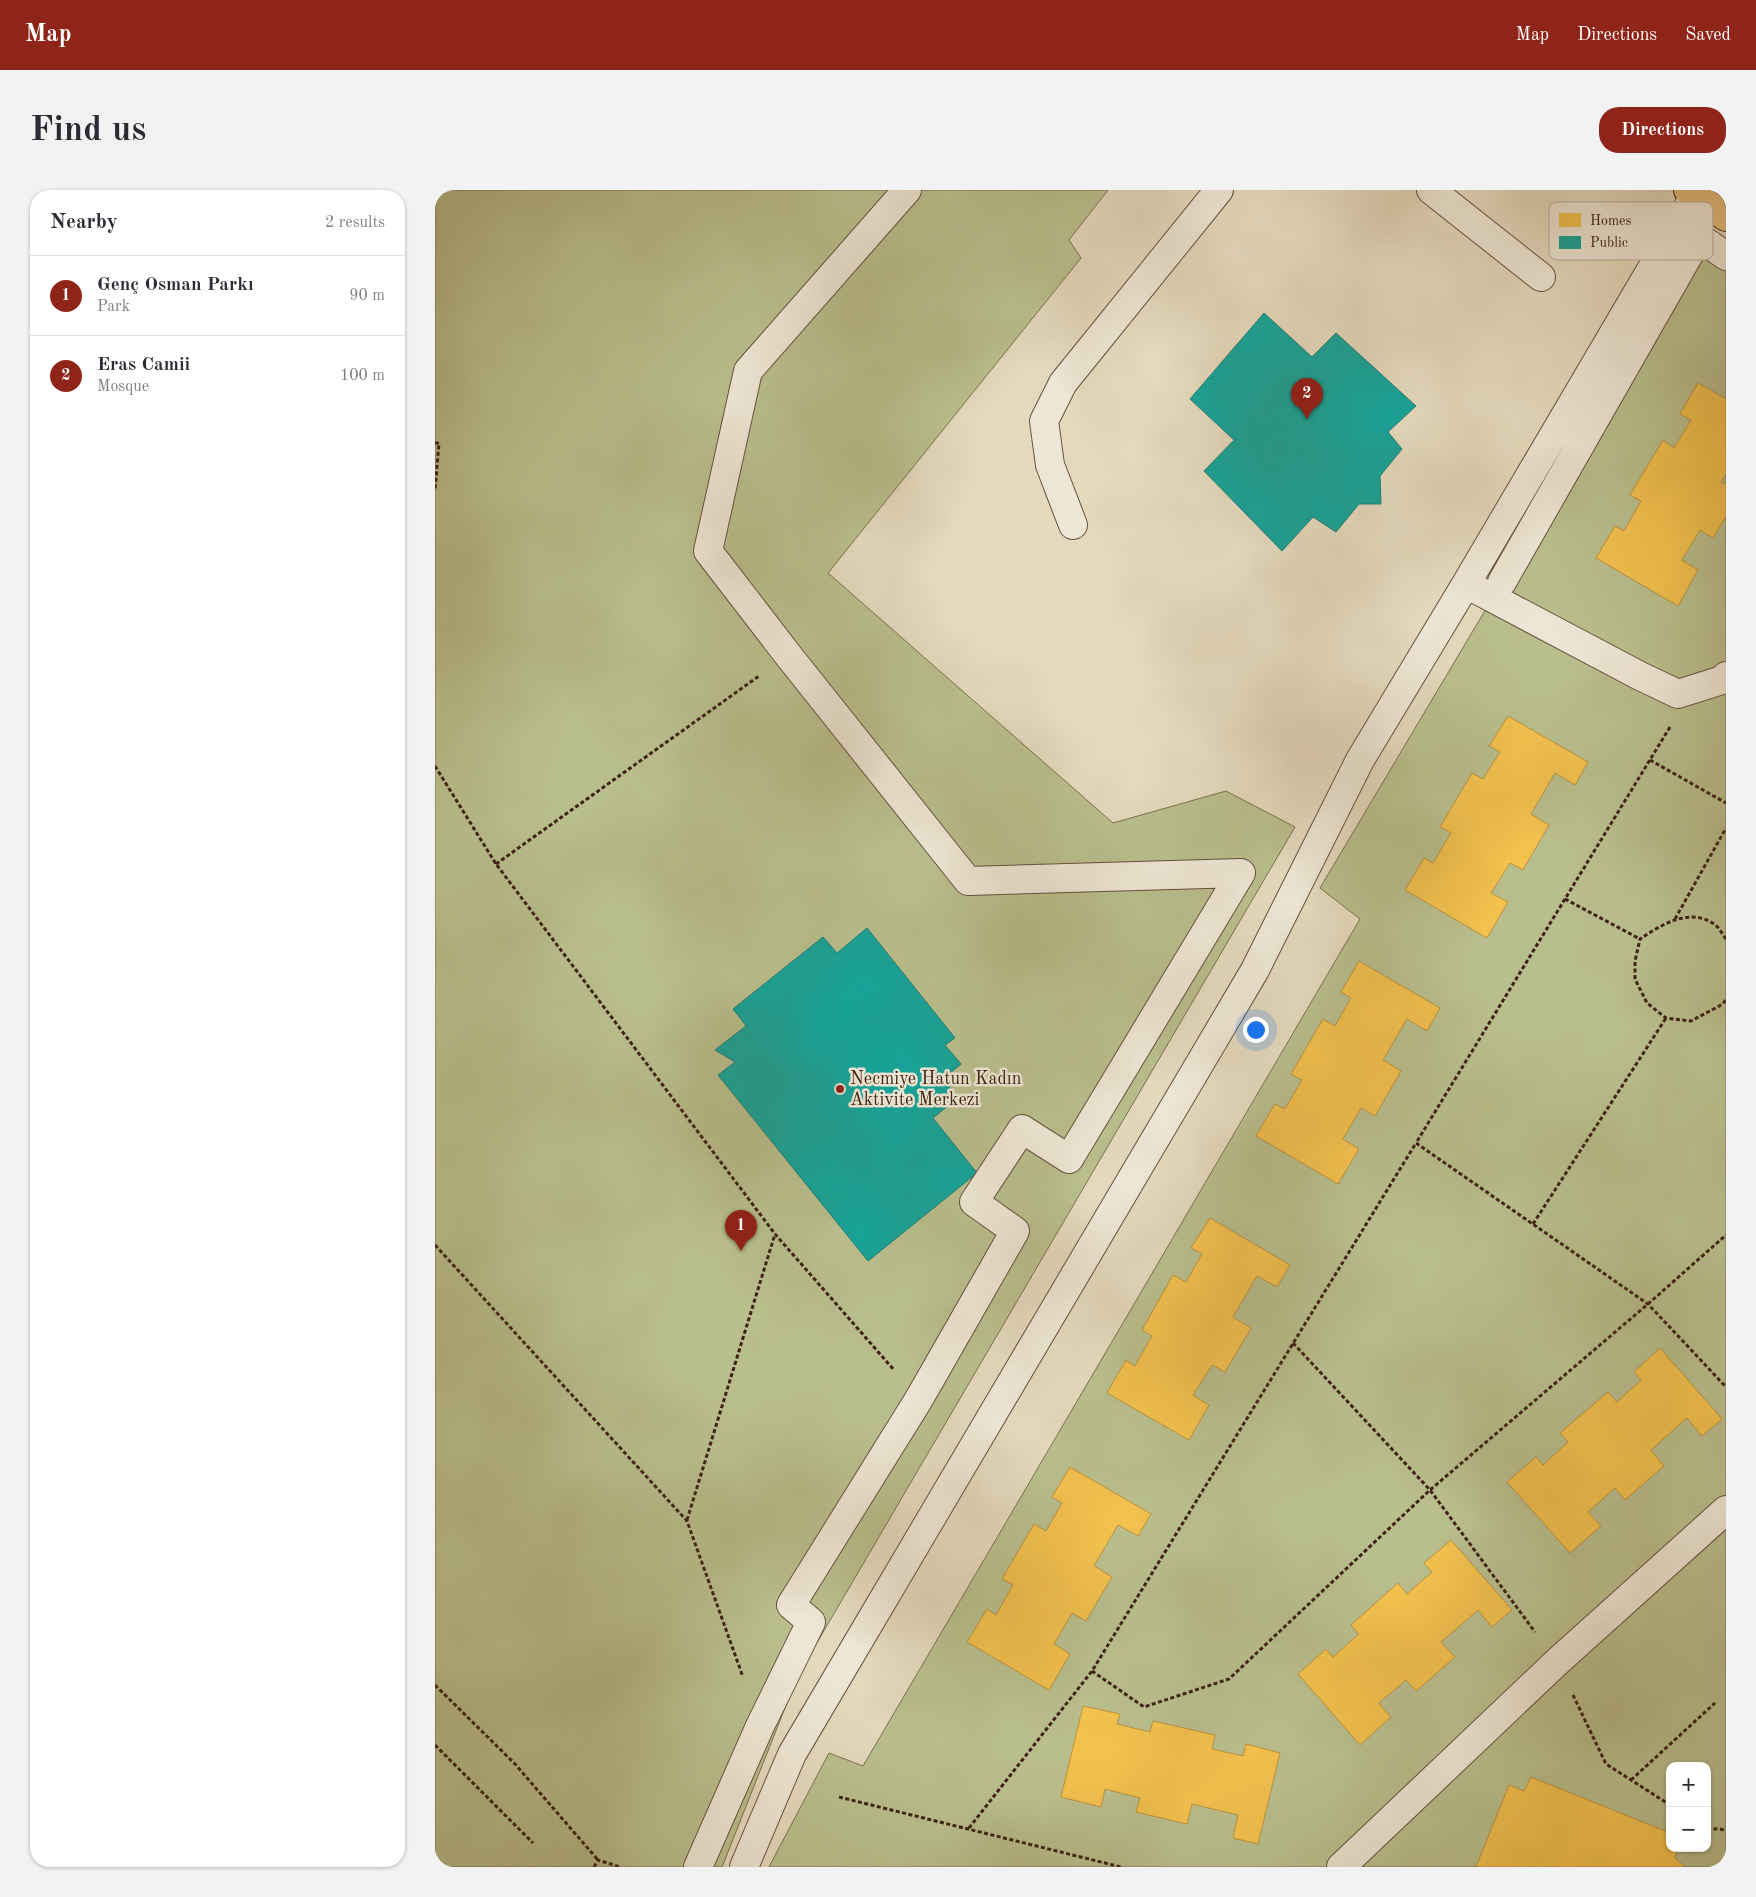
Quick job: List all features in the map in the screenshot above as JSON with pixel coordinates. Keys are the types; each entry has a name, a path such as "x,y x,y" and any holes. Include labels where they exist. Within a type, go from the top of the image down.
{"main road":[{"path":"1691,192 1705,202"},
{"path":"1713,208 1726,217"}],"street":[{"path":"698,1867 760,1726 811,1622 791,1605 919,1399 1015,1231 974,1202 1022,1129 1069,1159 1241,872 968,881 788,655 708,551 748,371 907,190"},
{"path":"1073,525 1050,465 1044,421 1063,383 1219,190"},
{"path":"1431,190 1541,277"},
{"path":"1713,247 1726,256"},
{"path":"744,1867 792,1754 1255,970 1360,760 1466,584 1652,260"},
{"path":"1502,582 1686,260"},
{"path":"1466,584 1678,694 1722,680 1726,676"},
{"path":"1341,1867 1557,1662 1726,1510"}],"path":[{"path":"435,193 443,190"},
{"path":"435,443 439,443 435,490"},
{"path":"496,864 788,655"},
{"path":"969,1828 1092,1671 1693,689"},
{"path":"1650,760 1726,803"},
{"path":"435,766 496,864 775,1234 919,1399"},
{"path":"1675,919 1725,834 1726,828"},
{"path":"1565,899 1641,939"},
{"path":"1726,939 1715,924 1699,916 1675,919 1658,927 1641,939 1635,961 1635,979 1647,1003 1667,1018 1691,1021 1723,1004 1726,999"},
{"path":"1533,1224 1667,1018"},
{"path":"1416,1143 1648,1304 1726,1387"},
{"path":"687,1521 775,1234"},
{"path":"1092,1671 1144,1707 1229,1679 1431,1490 1726,1235"},
{"path":"435,1245 687,1521 760,1726"},
{"path":"1293,1343 1431,1490 1557,1662 1606,1764 1666,1802"},
{"path":"435,1685 515,1764 598,1860 621,1867"},
{"path":"1631,1780 1715,1703"},
{"path":"435,1745 533,1843"},
{"path":"839,1797 1121,1867"},
{"path":"1711,1828 1726,1830"},
{"path":"594,1867 598,1860"}],"green space":[{"path":"435,190 1108,190 1069,240 1081,258 828,573 1113,823 1226,791 1295,827 798,1675 722,1867 435,1867"},
{"path":"1713,247 1726,256 1726,1867 769,1867 829,1753 863,1766 1360,919 1320,888 1502,582 1686,260 1713,260"}],"building: Homes":[{"path":"1698,383 1726,399 1726,474 1721,482 1726,485 1726,516 1713,538 1700,530 1682,560 1698,570 1678,606 1596,558 1615,526 1624,531 1641,501 1630,495 1663,440 1674,448 1691,420 1680,414"},
{"path":"1508,716 1588,762 1575,785 1555,773 1531,814 1549,825 1523,870 1510,863 1491,893 1508,902 1487,938 1405,890 1424,858 1433,863 1451,833 1440,827 1472,773 1483,779 1500,752 1489,746"},
{"path":"1359,961 1440,1008 1427,1031 1407,1019 1383,1060 1401,1071 1375,1116 1361,1108 1343,1139 1359,1149 1338,1184 1256,1136 1275,1104 1285,1109 1302,1080 1291,1074 1323,1019 1335,1026 1351,998 1341,992"},
{"path":"1210,1218 1290,1265 1277,1287 1257,1276 1233,1317 1251,1328 1225,1372 1212,1365 1193,1395 1209,1405 1189,1440 1107,1393 1126,1360 1135,1366 1152,1336 1142,1330 1173,1275 1186,1282 1202,1254 1191,1248"},
{"path":"1660,1348 1722,1419 1702,1436 1687,1418 1651,1450 1664,1466 1625,1500 1615,1488 1588,1512 1601,1526 1570,1553 1507,1482 1536,1457 1543,1465 1568,1442 1560,1433 1608,1392 1617,1402 1641,1380 1634,1372"},
{"path":"1070,1467 1151,1514 1138,1536 1118,1525 1094,1566 1112,1577 1086,1621 1072,1613 1054,1644 1070,1654 1049,1690 967,1642 987,1609 996,1615 1013,1585 1002,1579 1034,1524 1046,1531 1062,1503 1052,1497"},
{"path":"1451,1540 1512,1610 1492,1627 1478,1610 1441,1642 1455,1657 1416,1691 1406,1680 1379,1703 1391,1717 1360,1745 1298,1674 1326,1649 1333,1657 1359,1634 1351,1625 1398,1583 1407,1594 1432,1572 1424,1563"},
{"path":"1083,1706 1120,1714 1117,1724 1150,1732 1153,1721 1215,1735 1212,1749 1243,1756 1246,1744 1280,1753 1258,1844 1233,1838 1238,1815 1192,1804 1187,1824 1136,1812 1140,1798 1105,1789 1101,1807 1061,1797"},
{"path":"1531,1777 1666,1831 1666,1852 1677,1852 1675,1858 1685,1867 1476,1867 1509,1785 1524,1791"}],"building: Public":[{"path":"1264,313 1312,357 1336,333 1416,406 1388,432 1402,449 1380,476 1381,504 1359,504 1336,532 1313,517 1282,551 1204,471 1234,440 1190,399"},
{"name":"Necmiye Hatun Kadın Aktivite Merkezi","path":"867,928 955,1038 945,1045 961,1064 943,1079 958,1098 933,1118 977,1173 868,1261 718,1075 735,1062 715,1050 746,1026 733,1009 823,937 837,953"}],"place":[{"name":"Eras Camii","path":"1307,419"},
{"name":"Necmiye Hatun Kadın Aktivite Merkezi","path":"840,1089"},
{"name":"Genç Osman Parkı","path":"741,1251"}]}
